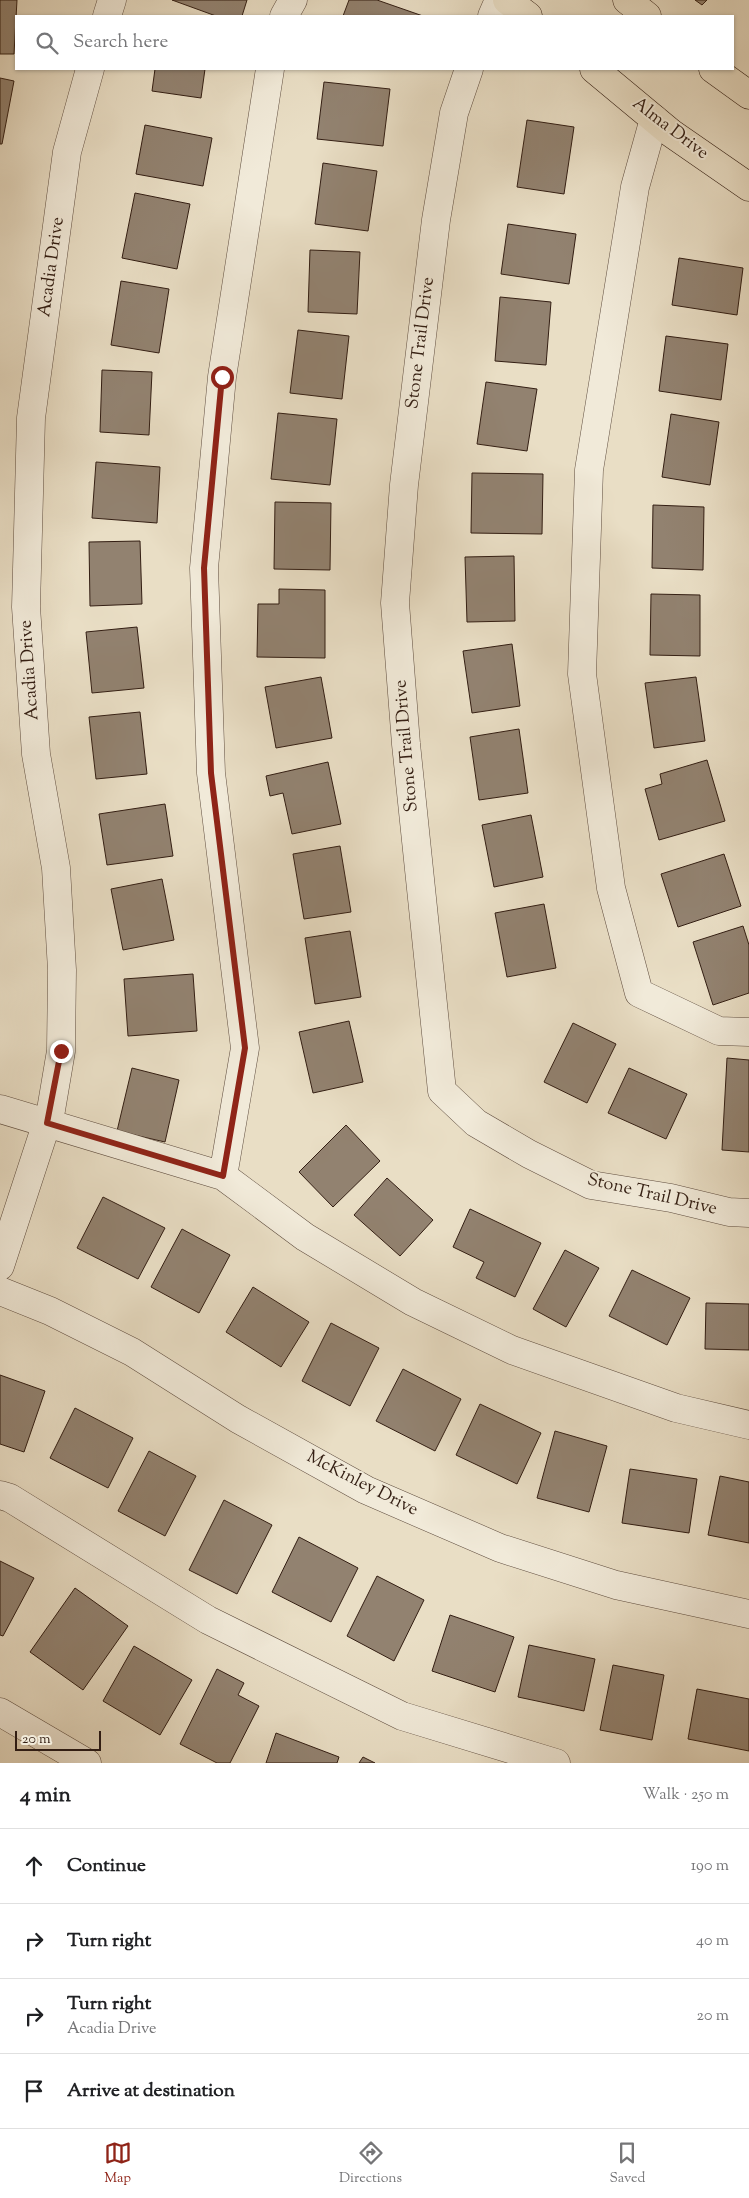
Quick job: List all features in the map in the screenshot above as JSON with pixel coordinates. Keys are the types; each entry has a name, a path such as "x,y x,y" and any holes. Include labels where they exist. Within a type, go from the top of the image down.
{"main road":[{"path":"507,0 527,15"},
{"path":"627,0 646,15"},
{"name":"Alma Drive","path":"595,70 671,133 749,187"},
{"path":"714,70 749,95"}],"street":[{"path":"106,15 112,0"},
{"path":"285,15 293,0"},
{"path":"492,15 499,0"},
{"name":"Acadia Drive","path":"0,1266 47,1123 61,1051 62,970 56,868 36,754 26,607 31,418 67,152 90,70"},
{"path":"223,1176 245,1048 211,773 204,568 222,377 270,70"},
{"name":"Stone Trail Drive","path":"469,70 454,113 436,220 404,485 395,603 406,744 442,1091 476,1123 529,1154 591,1185 671,1198 728,1212 749,1213"},
{"path":"654,119 635,187 589,470 582,674 611,888 639,993 719,1031 749,1032"},
{"path":"0,1109 223,1176 305,1237 413,1302 512,1350 676,1408 749,1425"},
{"name":"McKinley Drive","path":"0,1291 50,1311 132,1352 238,1419 366,1490 509,1551 616,1585 749,1614"},
{"path":"0,1495 10,1498 208,1620 402,1716 556,1763"},
{"path":"0,1712 87,1763"}],"building":[{"path":"0,0 17,0 14,54 0,54"},
{"path":"172,0 247,0 242,15 213,15"},
{"path":"349,0 377,0 420,15 343,15"},
{"path":"695,0 707,0 702,5"},
{"path":"155,70 205,70 201,98 152,91"},
{"path":"0,78 14,81 2,144 0,144"},
{"path":"324,82 390,89 383,146 317,139"},
{"path":"527,120 574,127 564,194 517,187"},
{"path":"145,125 212,138 203,186 136,174"},
{"path":"323,163 377,171 368,231 315,224"},
{"path":"135,193 190,204 177,269 122,258"},
{"path":"508,224 576,234 569,284 501,274"},
{"path":"310,250 360,252 357,314 308,312"},
{"path":"679,258 743,268 737,315 672,305"},
{"path":"121,281 169,289 159,353 111,345"},
{"path":"500,297 551,302 546,365 495,361"},
{"path":"298,330 349,336 342,399 290,393"},
{"path":"666,336 728,344 721,400 659,391"},
{"path":"102,370 152,372 149,435 100,432"},
{"path":"486,382 537,389 527,451 477,444"},
{"path":"278,413 337,419 330,485 271,479"},
{"path":"671,414 719,422 710,485 662,477"},
{"path":"96,462 160,467 157,523 92,518"},
{"path":"472,473 543,474 542,534 471,533"},
{"path":"275,502 331,503 330,570 274,569"},
{"path":"653,505 704,507 703,570 652,568"},
{"path":"140,541 142,604 90,606 89,542"},
{"path":"514,556 515,621 467,622 465,557"},
{"path":"279,589 325,590 325,658 257,657 258,604 279,604"},
{"path":"651,594 700,595 700,656 650,655"},
{"path":"137,627 144,688 92,693 86,632"},
{"path":"512,644 520,706 472,713 463,651"},
{"path":"321,677 332,738 276,748 265,687"},
{"path":"696,677 705,741 654,748 645,683"},
{"path":"140,712 147,774 96,779 89,717"},
{"path":"519,729 528,793 479,800 470,737"},
{"path":"707,760 725,821 659,840 645,789 662,784 660,774"},
{"path":"328,762 341,824 292,834 283,793 270,796 266,776"},
{"path":"165,804 173,856 107,865 99,814"},
{"path":"531,815 543,877 494,887 482,825"},
{"path":"340,846 351,912 304,919 293,854"},
{"path":"724,854 741,906 678,927 661,874"},
{"path":"162,879 174,940 123,950 111,889"},
{"path":"544,904 556,968 507,977 495,913"},
{"path":"743,926 749,945 749,993 713,1005 693,942"},
{"path":"350,931 361,997 315,1004 305,938"},
{"path":"193,974 197,1031 128,1036 124,979"},
{"path":"349,1021 363,1082 313,1093 299,1032"},
{"path":"573,1023 616,1044 587,1103 544,1082"},
{"path":"727,1058 749,1060 749,1152 722,1150"},
{"path":"132,1068 179,1080 165,1142 117,1131"},
{"path":"629,1068 687,1094 666,1139 608,1113"},
{"path":"346,1125 380,1161 333,1207 299,1172"},
{"path":"387,1178 433,1220 400,1256 354,1215"},
{"path":"103,1197 165,1228 138,1279 77,1248"},
{"path":"470,1209 541,1243 515,1297 476,1278 484,1262 453,1247"},
{"path":"182,1229 230,1255 199,1313 151,1287"},
{"path":"565,1250 599,1268 566,1327 533,1309"},
{"path":"632,1270 690,1298 667,1345 609,1316"},
{"path":"253,1287 309,1322 281,1367 226,1332"},
{"path":"706,1303 749,1304 749,1350 705,1349"},
{"path":"331,1323 379,1348 350,1406 302,1381"},
{"path":"403,1369 461,1399 435,1451 376,1421"},
{"path":"0,1375 45,1391 24,1452 0,1444"},
{"path":"480,1404 541,1433 517,1484 456,1455"},
{"path":"75,1408 133,1438 108,1488 50,1458"},
{"path":"555,1431 607,1446 589,1512 537,1498"},
{"path":"149,1451 196,1476 165,1536 118,1511"},
{"path":"630,1469 697,1479 689,1533 622,1523"},
{"path":"720,1476 749,1482 749,1543 708,1535"},
{"path":"224,1500 272,1525 237,1594 189,1570"},
{"path":"299,1537 358,1568 331,1622 272,1592"},
{"path":"0,1561 34,1578 3,1636 0,1635"},
{"path":"377,1576 424,1600 394,1661 347,1636"},
{"path":"75,1588 128,1626 83,1690 30,1652"},
{"path":"450,1615 514,1637 495,1692 432,1671"},
{"path":"529,1645 595,1659 584,1711 518,1697"},
{"path":"134,1646 192,1680 160,1735 103,1701"},
{"path":"613,1665 664,1675 652,1740 600,1730"},
{"path":"217,1669 244,1683 238,1695 259,1706 230,1763 217,1763 180,1744"},
{"path":"697,1689 749,1699 749,1751 688,1739"},
{"path":"276,1733 339,1757 337,1763 266,1763"},
{"path":"363,1757 375,1763 359,1763"}],"route":[{"path":"61,1051 47,1123 223,1176 245,1048 211,773 204,568 222,377"}]}
